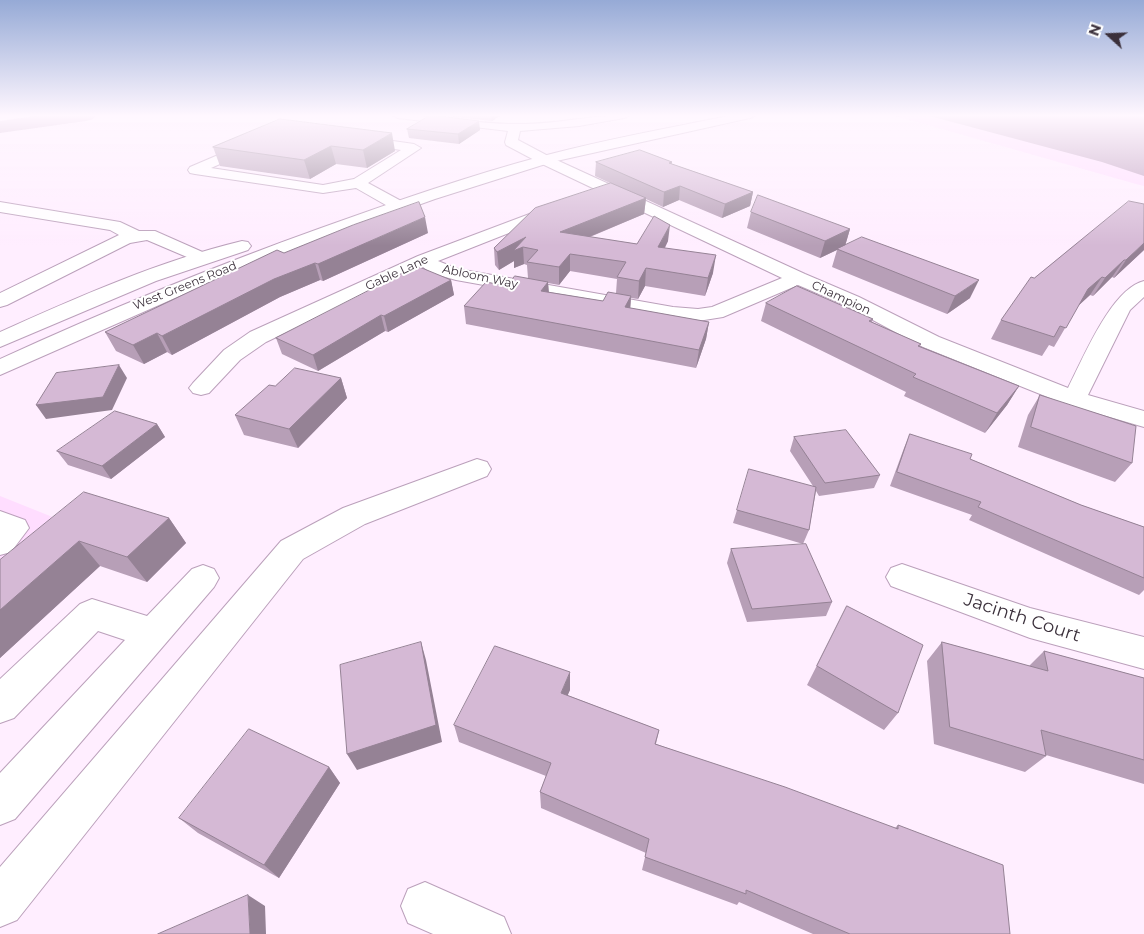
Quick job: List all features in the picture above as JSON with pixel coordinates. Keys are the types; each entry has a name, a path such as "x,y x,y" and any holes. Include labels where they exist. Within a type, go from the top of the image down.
{"street":[{"path":"220,159 195,170 323,189 358,183 397,159"},
{"name":"Champion","path":"542,159 798,278 852,301 931,342 1074,399 1144,420"},
{"name":"West Greens Road","path":"0,368 90,325 374,213 551,159"},
{"path":"358,183 397,205"},
{"name":"Gable Lane","path":"200,388 232,355 258,337 424,260 532,218 612,190"},
{"path":"0,207 114,226 135,236"},
{"name":"West Greens Road","path":"0,340 64,311 201,258 267,239 374,213"},
{"path":"0,301 126,238 135,236 149,235 201,258"},
{"name":"Abloom Way","path":"424,260 438,268 456,274 672,313 698,315 716,314 798,278"},
{"path":"1074,399 1121,306 1144,287"},
{"path":"0,903 292,550 354,516 477,469"},
{"path":"0,522 14,528 0,543"},
{"name":"Jacinth Court","path":"902,577 1030,623 1144,653"},
{"path":"0,804 203,578"},
{"path":"0,706 92,614 153,634"},
{"path":"425,906 487,934"}],"shaded area":[{"path":"1046,159 1144,159 1144,186"},
{"path":"1089,159 1144,159 1144,176"},
{"path":"0,496 55,518 0,599"}],"building":[{"path":"609,159 663,159 672,162 669,163 753,192 725,204 680,186 664,192 596,162"},
{"path":"611,183 646,198 560,232 637,244 654,216 670,225 658,247 716,255 708,278 646,268 639,281 617,277 626,262 570,254 559,267 527,262 538,250 523,247 513,251 526,237 497,252 494,248 535,208"},
{"path":"758,195 850,229 825,241 751,212"},
{"path":"1129,201 1144,204 1144,243 1105,278 1102,277 1088,289 1066,328 1060,326 1054,337 1001,320 1031,277 1034,278"},
{"path":"419,202 425,217 318,264 315,263 274,279 162,336 157,333 133,345 105,332 277,250 284,253 353,225"},
{"path":"862,237 979,280 955,296 837,249"},
{"path":"417,266 451,280 384,316 381,315 313,355 276,338"},
{"path":"515,276 548,282 541,291 603,301 608,292 631,296 625,307 709,322 699,350 464,306 486,282 507,286"},
{"path":"797,286 873,319 869,321 921,344 918,346 1019,386 997,413 913,377 916,374 766,303"},
{"path":"119,365 103,397 36,405 56,373"},
{"path":"295,368 341,378 289,429 235,415 269,385 275,386"},
{"path":"1040,395 1136,426 1132,463 1031,427"},
{"path":"115,411 157,424 102,466 57,451"},
{"path":"846,430 880,475 825,483 794,437"},
{"path":"910,434 972,454 970,459 1081,505 1144,527 1144,578 978,507 981,502 897,472"},
{"path":"749,469 816,487 809,530 737,510"},
{"path":"84,492 169,518 127,557 79,541 0,610 0,560"},
{"path":"806,544 832,602 752,609 731,549"},
{"path":"847,606 923,645 898,713 817,666"},
{"path":"421,642 436,725 347,754 340,665"},
{"path":"942,642 1048,671 1044,651 1144,678 1144,760 1041,730 1046,756 950,727"},
{"path":"495,646 570,672 561,693 659,730 655,744 785,787 898,829 898,825 1003,865 1010,934 850,934 746,890 746,894 645,857 649,839 540,792 551,763 454,725"},
{"path":"249,729 329,767 264,865 179,818"},
{"path":"248,895 250,934 158,934"}]}
